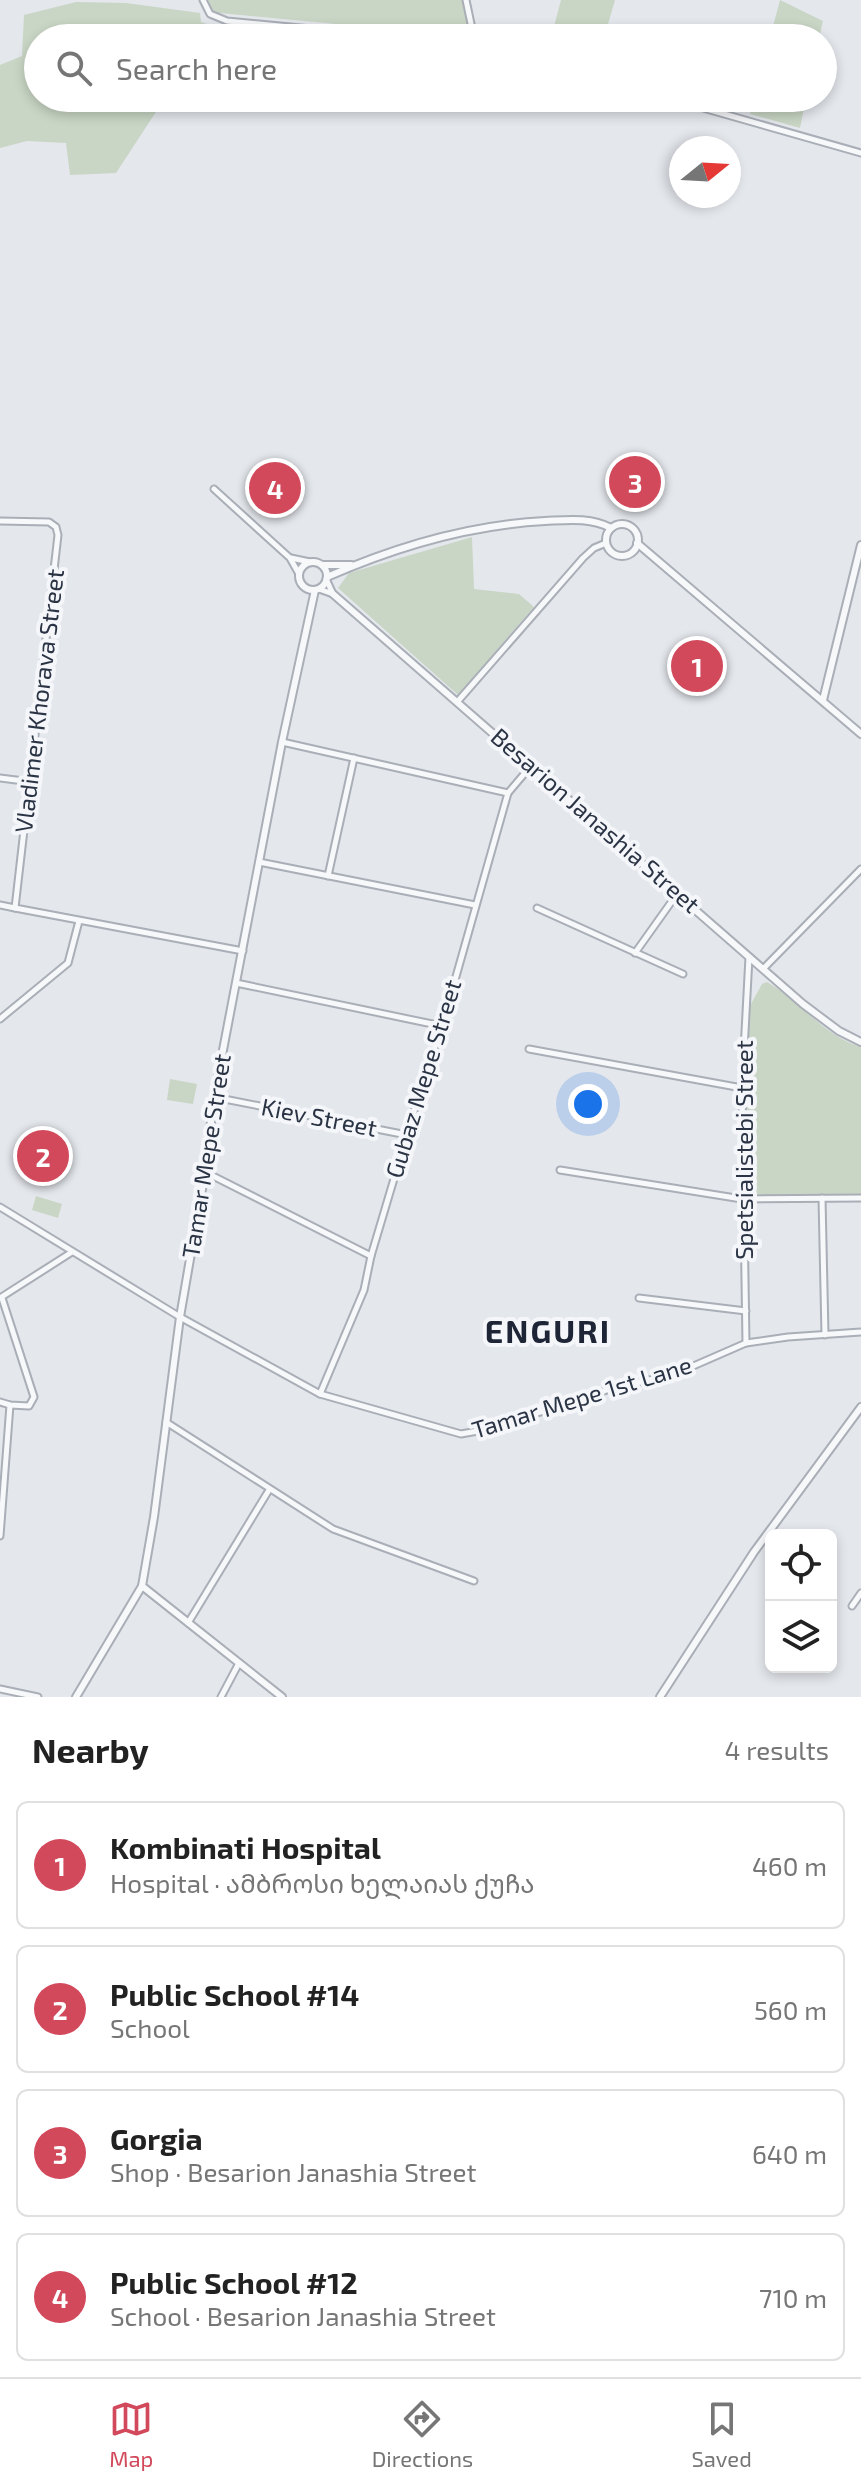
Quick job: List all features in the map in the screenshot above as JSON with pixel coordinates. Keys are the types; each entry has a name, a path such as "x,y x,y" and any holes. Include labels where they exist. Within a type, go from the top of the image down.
{"street":[{"path":"203,0 210,14 227,21 258,24"},
{"path":"466,0 471,24"},
{"path":"717,112 861,153"},
{"path":"214,489 290,558 311,602"},
{"path":"317,589 327,578 355,565 493,524 573,519 598,522 611,528"},
{"name":"Vladimer Khorava Street","path":"0,521 49,522 56,527 58,535 32,782 15,908"},
{"path":"458,701 583,558 606,543 611,528 617,524 628,525 636,532 637,543 632,552 622,556 612,552 606,543"},
{"path":"637,543 861,734"},
{"path":"823,700 861,545"},
{"path":"290,558 321,565 355,565"},
{"path":"299,574 302,566 310,562"},
{"path":"321,565 333,594"},
{"path":"302,585 333,594"},
{"name":"Tamar Mepe Street","path":"76,1697 142,1586 214,1097 282,742 311,602 317,589"},
{"name":"Besarion Janashia Street","path":"333,594 763,969 839,1031 861,1042"},
{"path":"282,742 508,793"},
{"path":"328,876 354,758"},
{"name":"Gubaz Mepe Street","path":"320,1394 364,1290 371,1256 442,1026 508,793 530,767"},
{"path":"0,778 32,782"},
{"path":"259,862 475,905"},
{"path":"763,969 861,869"},
{"path":"635,953 678,894"},
{"path":"0,905 243,951"},
{"path":"537,908 683,974"},
{"path":"0,1019 68,963 79,921"},
{"name":"Spetsialistebi Street","path":"746,1343 742,1088 749,956"},
{"path":"236,983 442,1026"},
{"path":"529,1049 742,1088"},
{"path":"214,1097 407,1135"},
{"path":"560,1170 742,1199 861,1198"},
{"path":"205,1172 371,1256"},
{"path":"822,1198 825,1335"},
{"name":"Tamar Mepe 1st Lane","path":"0,1207 180,1317 320,1394 461,1434 489,1429 610,1389 675,1374 746,1343 861,1332"},
{"path":"0,1402 29,1406 34,1397 1,1298 72,1252"},
{"path":"639,1298 746,1311"},
{"path":"0,1536 10,1405"},
{"path":"660,1697 754,1552 861,1407"},
{"path":"166,1422 333,1529 474,1581"},
{"path":"188,1623 269,1490"},
{"path":"142,1586 282,1697"},
{"path":"852,1606 861,1593"},
{"path":"221,1697 239,1663"},
{"path":"0,1689 38,1697"}],"green space":[{"path":"203,0 466,0 471,24 336,24 209,12"},
{"path":"561,0 615,0 608,24 555,24"},
{"path":"780,0 823,21 822,24 774,24"},
{"path":"76,2 126,3 200,13 201,22 207,24 24,24 24,112 156,112 116,173 70,175 66,143 27,141 0,148 0,65 22,56 24,15"},
{"path":"750,112 803,112 800,128"},
{"path":"472,537 474,589 519,594 534,607 458,695 338,588 349,573"},
{"path":"767,982 824,1027 861,1047 861,1194 748,1195 746,1192 747,1032 751,1004 762,984"},
{"path":"170,1079 197,1084 193,1104 167,1100"},
{"path":"36,1196 62,1204 58,1218 32,1210"}],"place":[{"name":"Gorgia","path":"635,482"},
{"name":"Public School #12","path":"275,488"},
{"name":"Kombinati Hospital","path":"697,666"},
{"name":"Public School #14","path":"43,1156"}],"district":[{"name":"ENGURI","path":"548,1332"}]}
